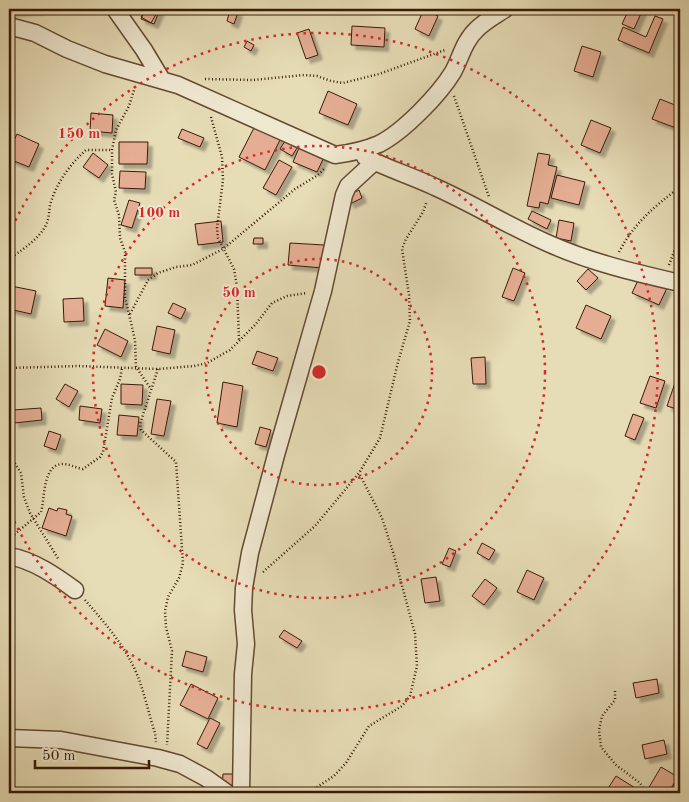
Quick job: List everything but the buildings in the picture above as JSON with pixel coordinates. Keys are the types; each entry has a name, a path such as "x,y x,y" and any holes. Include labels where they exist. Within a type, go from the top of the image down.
{"street":[{"path":"115,9 144,50 162,80"},
{"path":"9,26 35,33 67,49 105,64 162,80 335,155 356,152 381,143 412,120 452,72 465,42 477,28 505,9"},
{"path":"356,152 374,162 432,185 470,203 496,219 553,246 611,266 680,283"},
{"path":"241,793 243,674 246,644 243,610 244,588 250,553 323,292 344,195 348,186 374,162"},
{"path":"9,556 17,557 42,569 76,590"},
{"path":"9,738 61,740 158,758 180,764 206,778 227,793"}],"path":[{"path":"204,79 253,80 304,75 318,76 343,83 386,72 465,42"},
{"path":"452,72 455,100 496,219"},
{"path":"140,74 129,106 116,130 112,150 112,174 116,192 114,200 119,215 120,238 125,252 125,297 135,340 136,367 151,388"},
{"path":"206,98 222,158 223,180 217,228 218,238 234,270 237,287 240,340"},
{"path":"9,259 42,232 48,219 54,191 71,165 86,150 112,150"},
{"path":"129,315 148,280 158,273 176,267 192,265 223,249 295,190 318,175 335,155"},
{"path":"244,588 315,526 359,474 380,438 410,321 409,295 402,249 423,212 432,185"},
{"path":"611,266 634,226 655,206 680,187"},
{"path":"663,279 680,236"},
{"path":"9,368 78,366 158,369 207,363 230,350 255,325 272,303 287,296 323,292"},
{"path":"9,539 34,520 41,512 44,487 55,467 63,464 83,469 100,457 103,452 112,398 120,379 122,367"},
{"path":"158,369 140,428 173,458 177,466 176,487 183,563 179,578 168,597 166,612 166,627 172,651 167,742 170,753 180,764"},
{"path":"9,447 11,457 22,474 24,497 34,520 61,563"},
{"path":"308,793 334,776 346,763 369,726 402,706 410,696 417,666 415,634 393,552 382,518 359,474"},
{"path":"76,590 103,621 131,662 138,677 155,733 158,758"},
{"path":"615,691 615,700 602,716 599,730 601,747 616,765 640,783 646,793"}]}
